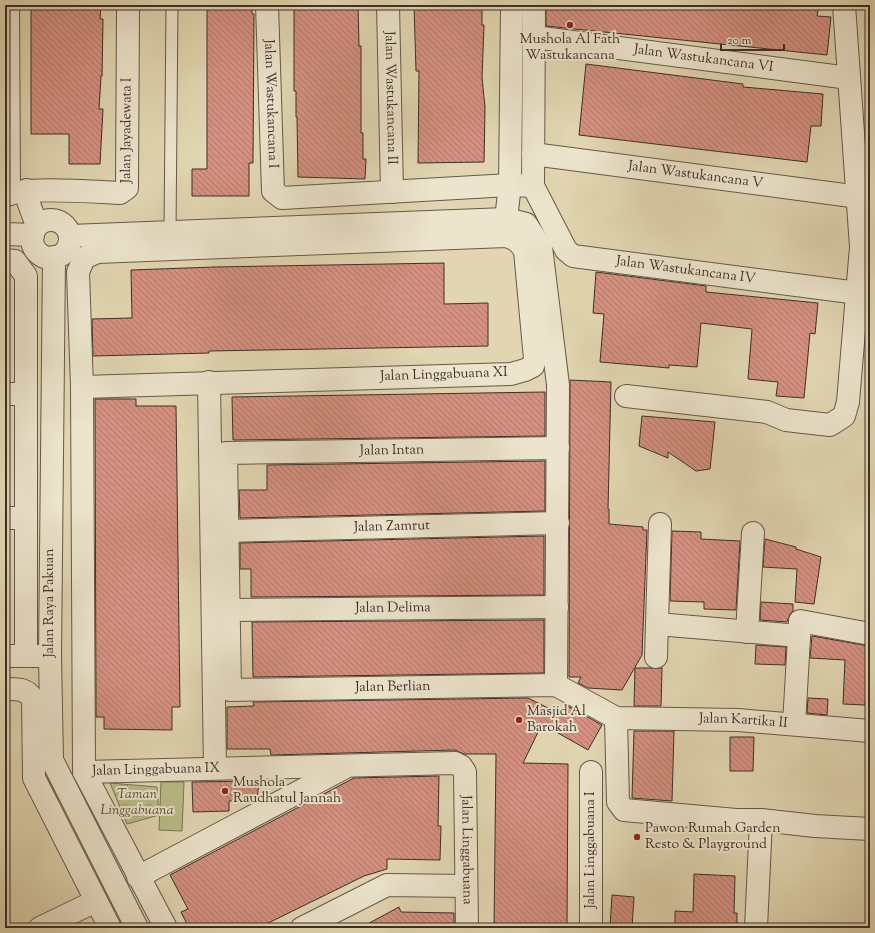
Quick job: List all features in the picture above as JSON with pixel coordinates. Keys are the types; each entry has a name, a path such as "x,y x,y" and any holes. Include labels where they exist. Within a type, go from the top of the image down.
{"street":[{"path":"8,5 6,79 14,193"},
{"name":"Jalan Jayadewata I","path":"60,192 120,193 127,188 128,5"},
{"name":"Jalan Wastukancana I","path":"267,5 273,191 282,198 392,192"},
{"name":"Jalan Wastukancana II","path":"388,5 392,192"},
{"path":"512,5 510,185 516,222 541,247 558,385 556,685 616,718 618,802 624,810 736,820 761,820 815,826 870,829"},
{"path":"5,234 35,230 44,221 53,220 65,229 170,232 516,222 538,195 533,154 534,5"},
{"path":"626,396 767,412 786,420 830,424 844,416 848,402 861,247 859,197 844,5"},
{"name":"Jalan Wastukancana VI","path":"534,37 849,78"},
{"name":"Jalan Wastukancana V","path":"533,154 859,197"},
{"path":"392,192 510,185 538,195"},
{"path":"60,192 68,247 65,252 54,257 48,257 38,251 32,241 35,230 28,201 14,193 60,192"},
{"name":"Jalan Wastukancana IV","path":"538,195 566,250 573,256 858,293"},
{"name":"Jalan Linggabuana XI","path":"506,236 520,242 525,251 535,359 533,366 525,370 504,374 82,387 78,272 84,258 97,252 506,236"},
{"name":"Jalan Raya Pakuan","path":"54,257 50,656 52,760 137,928"},
{"path":"5,260 15,261 26,276 15,394 16,656 50,656"},
{"path":"209,382 214,768"},
{"path":"82,387 84,772 166,928"},
{"name":"Jalan Intan","path":"227,531 226,453 558,448"},
{"name":"Jalan Zamrut","path":"227,531 558,523"},
{"path":"656,657 660,524"},
{"path":"227,531 228,610"},
{"path":"747,632 753,533"},
{"name":"Jalan Delima","path":"228,610 557,607"},
{"name":"Jalan Berlian","path":"228,610 230,690 556,685"},
{"path":"794,724 800,621 870,634"},
{"path":"657,624 799,636"},
{"path":"5,689 21,689 28,692 33,698 34,778 110,928"},
{"name":"Jalan Kartika II","path":"616,718 738,720 870,731"},
{"name":"Jalan Linggabuana IX","path":"84,772 455,763 461,766 465,772"},
{"path":"138,877 348,766"},
{"name":"Jalan Linggabuana","path":"465,772 467,928"},
{"name":"Jalan Linggabuana I","path":"591,772 591,928"},
{"path":"756,928 761,820"},
{"path":"302,928 387,885 466,886"},
{"path":"40,928 96,901"}],"lane":[{"path":"170,232 172,5"}],"green space":[{"path":"161,782 184,782 182,831 159,830"},
{"name":"Taman Linggabuana","path":"110,783 157,787 159,815 127,824"}],"building":[{"path":"31,5 101,5 100,19 103,19 102,76 99,109 103,109 100,164 69,164 69,134 31,134"},
{"path":"207,5 252,5 252,14 254,14 253,163 249,163 249,196 192,196 192,169 207,169"},
{"path":"294,5 358,5 359,46 361,46 361,133 363,133 363,159 366,159 365,179 298,177 296,91 294,91"},
{"path":"414,5 482,5 482,25 484,25 482,78 485,107 484,162 418,163 419,71 416,71"},
{"path":"546,5 819,5 817,16 831,17 827,55 546,26"},
{"path":"586,64 743,84 743,87 823,94 821,126 811,126 807,162 579,135"},
{"path":"444,263 444,304 488,303 488,346 209,351 209,353 93,356 92,319 132,318 131,270"},
{"path":"596,272 706,286 706,292 818,303 815,334 810,333 804,398 776,396 778,382 748,379 752,329 701,323 697,367 669,365 669,368 600,362 604,314 593,313"},
{"path":"570,380 611,382 608,509 609,524 643,527 643,530 647,530 642,655 622,690 588,688 578,683 581,677 569,677"},
{"path":"545,392 545,436 233,440 232,397"},
{"path":"95,399 136,399 136,406 176,406 180,707 172,707 172,730 104,729 104,717 96,717"},
{"path":"642,416 715,422 710,469 696,471 668,452 668,458 639,446"},
{"path":"545,461 545,511 240,518 239,490 267,490 267,465"},
{"path":"672,531 701,532 701,539 740,541 736,610 704,609 704,602 670,601"},
{"path":"544,536 544,595 251,597 251,569 240,569 240,543"},
{"path":"765,539 796,547 796,549 821,557 814,604 795,602 797,569 763,567"},
{"path":"761,602 793,604 793,611 787,622 760,620"},
{"path":"544,620 544,673 253,677 252,622"},
{"path":"812,636 869,646 867,662 870,662 870,694 866,694 865,705 843,704 845,660 810,658"},
{"path":"756,645 786,647 785,665 755,664"},
{"path":"635,668 662,668 661,706 634,706"},
{"path":"528,698 560,714 566,705 602,725 588,750 542,724 523,763 568,764 567,928 494,928 496,754 464,754 455,750 271,755 270,749 227,749 227,707 254,706 253,702"},
{"path":"808,698 828,699 827,715 807,713"},
{"path":"634,731 674,731 672,801 632,798"},
{"path":"730,737 754,737 753,771 730,771"},
{"path":"439,776 438,826 441,826 440,860 387,859 387,869 364,876 258,928 189,928 181,912 188,909 170,875 354,778"},
{"name":"Mushola Raudhatul Jannah","path":"259,781 256,801 229,801 229,811 193,812 192,782"},
{"path":"694,874 735,876 734,913 737,913 737,928 675,928 675,911 693,912"},
{"path":"612,895 634,897 632,928 610,928"},
{"path":"399,907 401,912 454,913 454,928 360,928"}],"place":[{"name":"Mushola Al Fath Wastukancana","path":"570,25"},
{"name":"Masjid Al Barokah","path":"519,720"},
{"name":"Mushola Raudhatul Jannah","path":"225,791"},
{"name":"Pawon Rumah Garden Resto & Playground","path":"637,837"}]}
